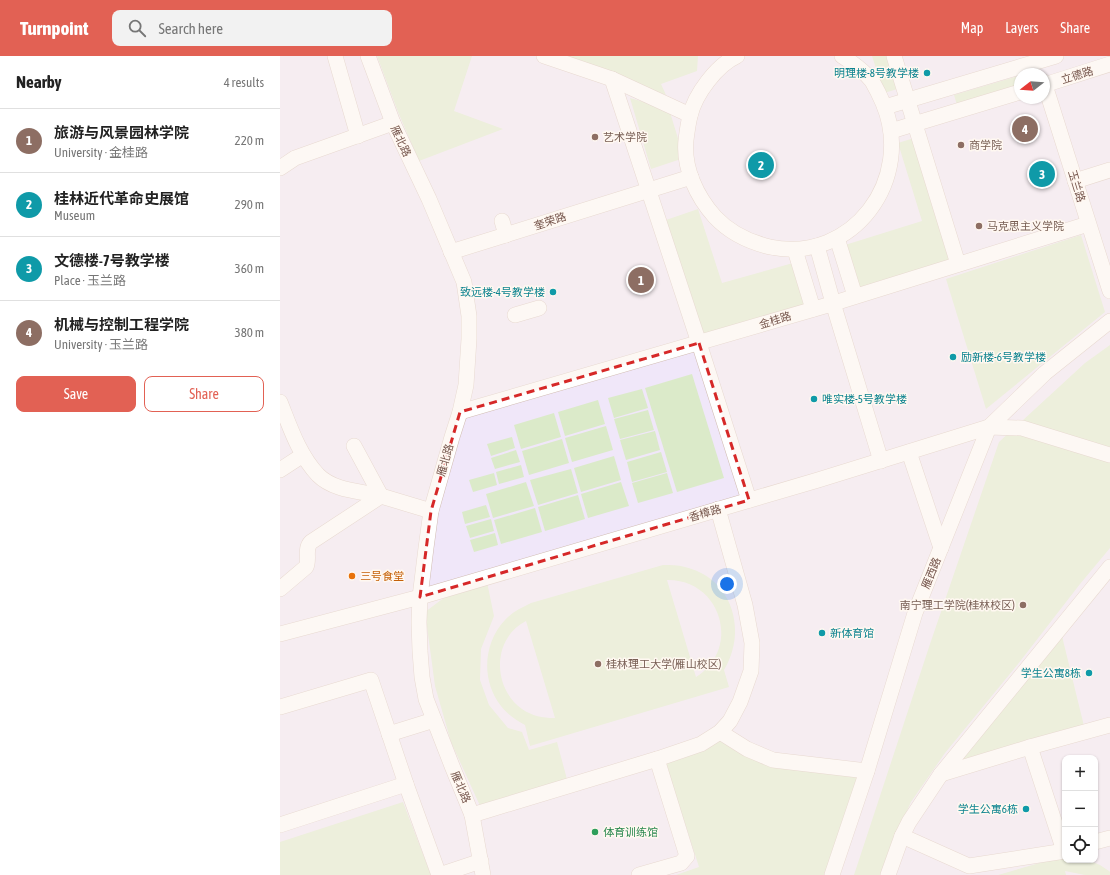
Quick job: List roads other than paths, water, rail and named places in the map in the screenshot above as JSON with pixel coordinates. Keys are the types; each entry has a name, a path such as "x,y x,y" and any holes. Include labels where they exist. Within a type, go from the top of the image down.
{"street":[{"path":"335,56 358,136"},
{"name":"雁北路","path":"368,56 393,123 429,199 464,282 469,316 466,384 460,412 431,511 420,597 419,622 422,677 426,699 472,815 482,868"},
{"path":"544,56 612,79 690,115"},
{"path":"732,57 708,80 690,115 686,143 687,160 691,177 706,207 731,231 761,245 795,250 816,246 837,238 857,224 868,213 878,198 891,166 892,131 885,107 872,82 861,70 842,56"},
{"path":"894,56 958,264"},
{"path":"1046,68 1056,56"},
{"name":"立德路","path":"1050,73 1110,64"},
{"path":"612,79 749,500"},
{"path":"885,107 908,100 1014,79"},
{"path":"892,131 1014,94"},
{"name":"玉兰路","path":"1050,102 1110,291"},
{"path":"281,162 393,123"},
{"path":"1075,181 1110,170"},
{"name":"奎荣路","path":"451,252 504,228 648,190 691,177"},
{"name":"金桂路","path":"460,412 813,309 1088,224"},
{"path":"837,238 855,296"},
{"path":"816,246 881,462"},
{"path":"795,250 813,309"},
{"path":"515,315 539,308"},
{"name":"雁西路","path":"832,875 867,771 915,613 988,427 1045,373 1110,321"},
{"path":"280,402 300,451 318,474 329,483 340,488 381,496 431,511"},
{"path":"988,427 1022,428 1110,455"},
{"name":"香樟路","path":"280,634 420,597 718,510 881,462 988,427"},
{"path":"354,446 381,496"},
{"path":"909,452 941,548"},
{"path":"280,470 303,455"},
{"path":"280,589 308,564 309,543 381,496"},
{"path":"472,815 657,759 701,744 720,732 730,721 740,702 751,671 752,643 745,605 718,510"},
{"path":"888,875 902,836 909,822 941,774 1110,567"},
{"path":"280,707 371,680 439,875 482,868"},
{"path":"389,734 434,720"},
{"path":"941,774 1110,725"},
{"path":"720,732 747,749 773,760 867,771"},
{"path":"1030,747 1062,845"},
{"path":"647,874 682,863 687,856 657,759"},
{"path":"280,825 406,784"},
{"path":"902,836 969,866 1062,851"},
{"path":"1098,841 1110,838"}],"place":[{"name":"明理楼-8号教学楼","path":"927,73"},
{"name":"机械与控制工程学院","path":"1025,129"},
{"name":"艺术学院","path":"595,137"},
{"name":"商学院","path":"961,145"},
{"name":"桂林近代革命史展馆","path":"761,165"},
{"name":"文德楼-7号教学楼","path":"1042,174"},
{"name":"马克思主义学院","path":"979,226"},
{"name":"旅游与风景园林学院","path":"641,280"},
{"name":"致远楼-4号教学楼","path":"553,292"},
{"name":"励新楼-6号教学楼","path":"953,357"},
{"name":"唯实楼-5号教学楼","path":"814,399"},
{"name":"三号食堂","path":"352,576"},
{"name":"南宁理工学院(桂林校区)","path":"1023,605"},
{"name":"新体育馆","path":"822,633"},
{"name":"桂林理工大学(雁山校区)","path":"598,664"},
{"name":"学生公寓8栋","path":"1089,673"},
{"name":"学生公寓6栋","path":"1026,809"},
{"name":"体育训练馆","path":"595,832"}]}
